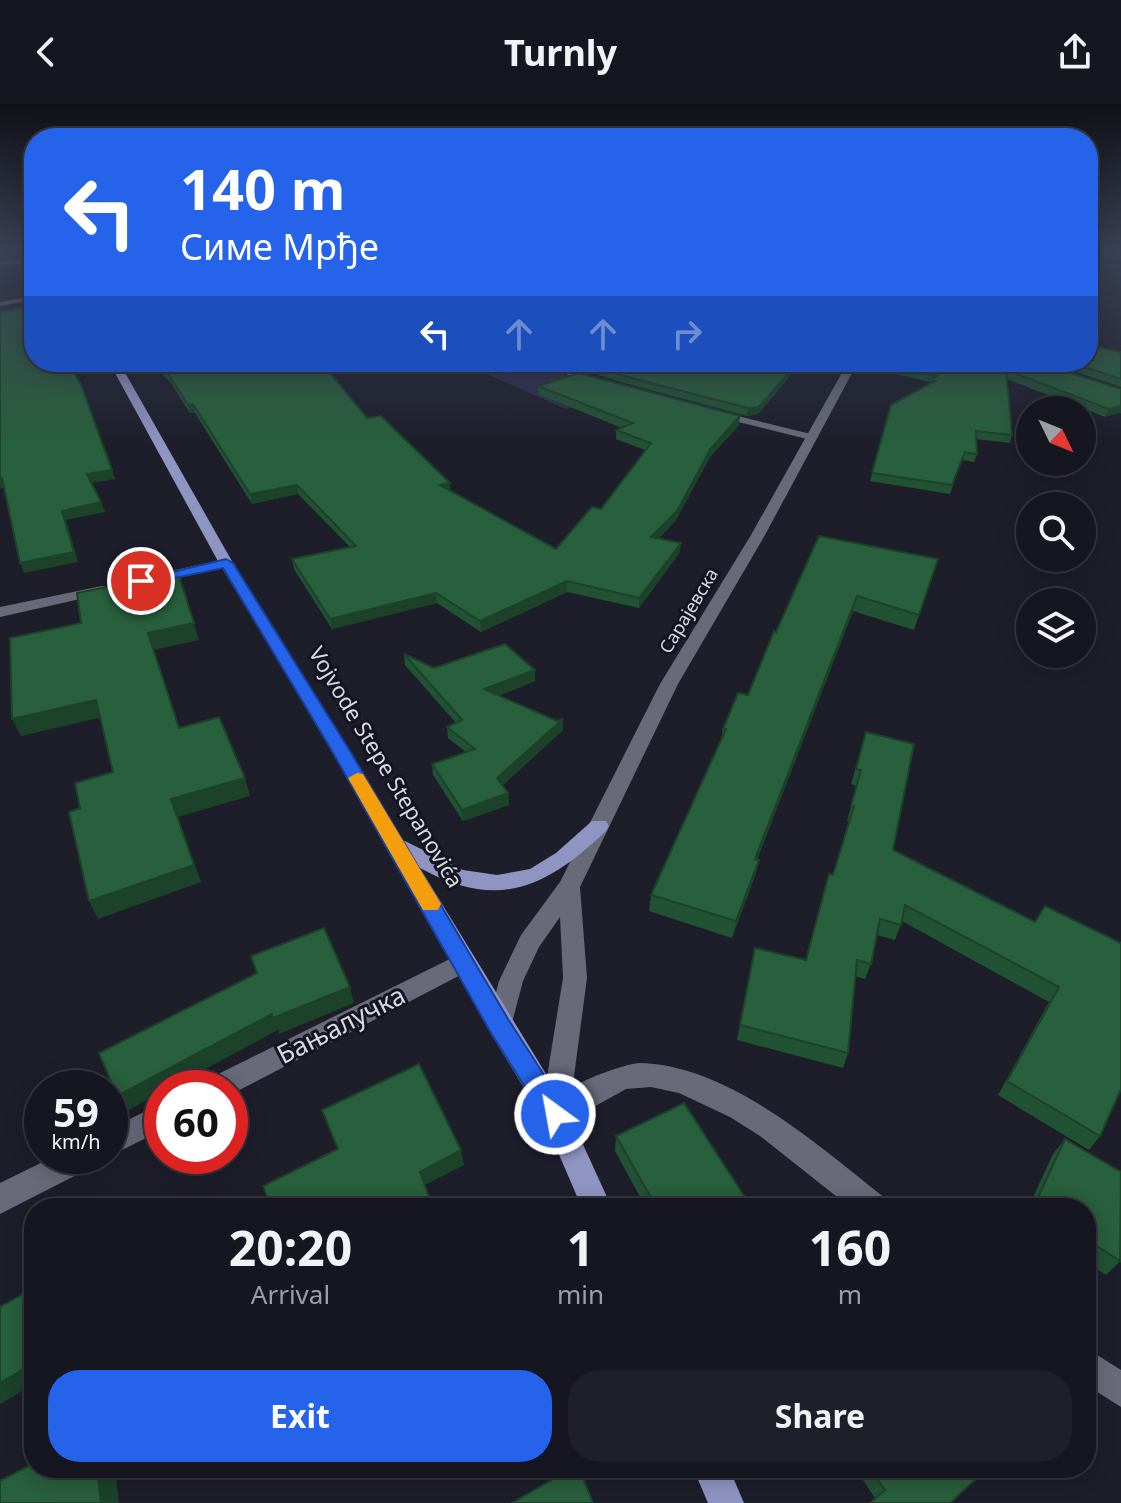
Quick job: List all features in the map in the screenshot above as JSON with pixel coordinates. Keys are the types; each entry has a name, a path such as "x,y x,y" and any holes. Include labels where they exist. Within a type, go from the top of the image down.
{"main road":[{"name":"Vojvode Stepe Stepanovića","path":"120,372 226,563 555,1114 593,1198"},
{"path":"567,372 607,385"},
{"name":"Сарајевска","path":"500,1026 511,981 529,942 569,887 669,684 758,535 847,372"},
{"path":"704,411 811,437"},
{"path":"0,612 226,563"},
{"path":"395,843 435,870 471,882 492,885 538,874 558,862 599,826"},
{"path":"555,1114 575,978 569,887"},
{"name":"Бањалучка","path":"248,1072 464,962"},
{"path":"555,1114 612,1082 649,1074 686,1085 746,1110 862,1198"},
{"path":"0,1199 49,1174"},
{"path":"1096,1372 1121,1390"},
{"path":"715,1478 726,1503"}],"shaded area":[{"path":"483,372 558,372 614,391 566,409"}],"building":[{"path":"0,314 24,314 24,372 74,372 112,470 87,474 101,502 62,511 74,552 20,563 0,479"},
{"path":"1098,347 1121,352 1121,379 1098,371"},
{"path":"166,372 329,372 367,418 381,416 450,483 440,485 556,549 592,507 601,509 651,443 616,430 633,423 538,386 579,373 740,416 711,448 677,511 651,537 681,543 639,598 567,581 480,621 436,593 330,619 292,559 356,546 297,485 250,494 193,404 188,405"},
{"path":"611,372 789,372 759,407 748,408"},
{"path":"919,372 1006,372 1012,435 976,431 977,454 965,452 952,485 872,473 891,405 935,381 930,380 937,376"},
{"path":"1011,372 1067,372 1121,389 1121,406 1109,409 1096,404 1096,396 1075,396"},
{"path":"819,536 938,559 919,615 857,596 755,859 759,860 736,921 651,895 726,729 723,729 738,693 748,695"},
{"path":"178,573 194,623 148,633 179,728 219,717 245,778 171,799 194,865 89,901 69,812 80,808 75,783 113,772 96,700 12,719 10,638 81,623 77,593"},
{"path":"505,644 535,670 484,689 557,721 563,719 497,778 508,793 462,810 432,764 475,749 447,727 462,720 404,654 434,668"},
{"path":"866,732 914,744 893,850 1035,922 1045,906 1121,943 1121,1089 1100,1136 1007,1081 1059,987 905,905 901,925 880,919 871,964 857,960 848,1053 740,1025 755,948 806,960 829,874 833,875 854,806 851,806 861,770 856,769"},
{"path":"324,928 350,987 273,1018 272,1014 166,1070 144,1070 144,1082 128,1090 128,1070 106,1070 99,1053 257,973 251,956"},
{"path":"419,1064 461,1150 420,1172 429,1198 267,1198 263,1186 338,1149 322,1110"},
{"path":"684,1103 746,1198 651,1198 616,1136"},
{"path":"1065,1139 1121,1172 1120,1261 1096,1245 1096,1198 1038,1198"},
{"path":"24,1294 24,1369 0,1383 0,1307"},
{"path":"24,1468 24,1478 98,1478 101,1503 0,1503 0,1481"},
{"path":"555,1478 583,1478 593,1503 512,1503"},
{"path":"877,1478 977,1478 950,1503 870,1503 885,1490"}],"slow traffic":[{"path":"357,778 431,904"}],"route":[{"path":"141,581 226,563 555,1114"}]}
